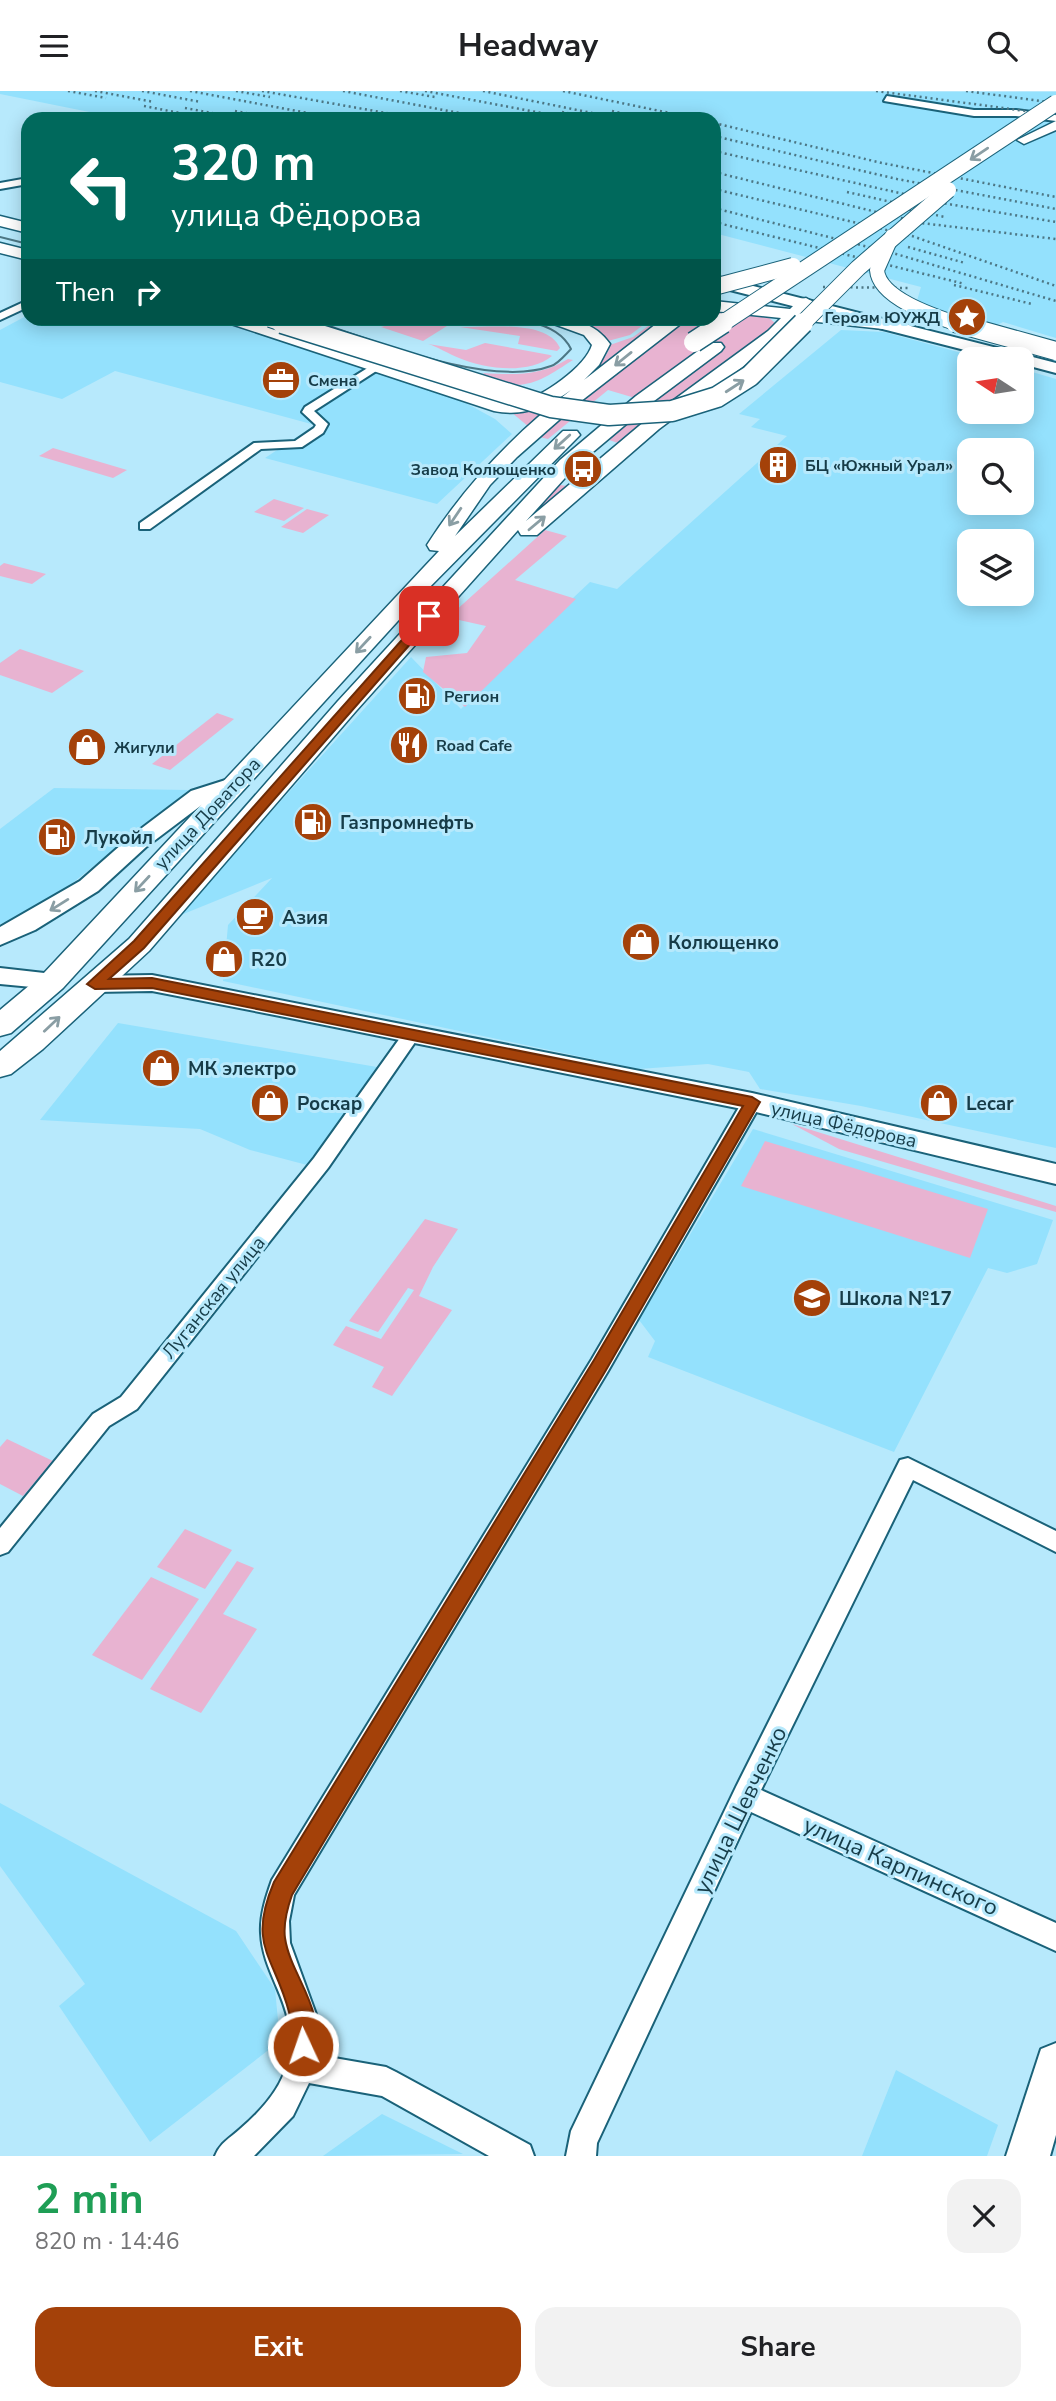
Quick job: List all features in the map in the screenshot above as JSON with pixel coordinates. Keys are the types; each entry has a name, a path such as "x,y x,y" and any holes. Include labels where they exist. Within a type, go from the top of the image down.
{"main road":[{"path":"1000,140 1017,122 1031,100"},
{"path":"721,324 1056,103"},
{"path":"446,597 567,464 643,400 715,347 1056,118"},
{"path":"1024,140 1056,125"},
{"path":"290,326 524,401 609,415 661,413 708,401 743,381 892,236 948,190"},
{"path":"721,285 800,264 889,213"},
{"path":"0,221 21,226"},
{"path":"892,236 879,261 877,276 883,287 897,299 937,317 1056,351"},
{"path":"0,248 21,253"},
{"path":"721,283 743,288 799,310"},
{"path":"721,300 743,288"},
{"path":"721,305 799,310 902,327 1056,367"},
{"path":"446,597 529,531 652,425 774,335 799,310"},
{"path":"255,326 483,403 510,408 537,403 598,358 601,348 595,336 581,326"},
{"path":"514,446 666,326"},
{"path":"410,595 561,442 610,401 718,326"},
{"path":"410,595 458,512 520,437 518,428 505,416 483,403"},
{"name":"улица Доватора","path":"0,1026 53,981 410,595"},
{"name":"улица Доватора","path":"0,1067 32,1042 139,945 446,597"},
{"path":"0,937 26,926 89,886 138,842 199,796 235,784"},
{"path":"0,976 53,981"},
{"name":"улица Фёдорова","path":"53,981 95,984 152,983 752,1102 1056,1174"},
{"path":"1028,2156 1056,2064"}],"street":[{"path":"887,99 974,113 1016,113 1056,118"},
{"path":"0,317 21,306"},
{"path":"145,526 258,446 298,444 319,430 322,424 307,412 309,409 378,366"},
{"name":"Луганская улица","path":"0,1545 101,1420 128,1403 145,1383 321,1163 411,1035"},
{"path":"230,2156 258,2136 287,2103 301,2067 304,2024 296,1993 279,1960 273,1937 274,1916 282,1890 600,1365 752,1102"},
{"name":"улица Шевченко","path":"581,2156 582,2142 745,1796 908,1467 1056,1542"},
{"name":"улица Карпинского","path":"745,1796 1056,1937"},
{"path":"301,2067 386,2082 519,2156"}],"shaded area":[{"path":"0,91 1056,92 1056,338 1003,322 991,328 916,304 921,287 721,235 721,112 89,112 0,94"},
{"path":"721,309 768,317 775,323 770,331 525,522 560,485 567,486 618,443 609,440 652,403 608,390 548,439 539,437 665,332 678,326 721,326"},
{"path":"21,319 21,326 237,326 464,402 495,419 512,434 437,504 265,458 315,425 115,371 62,399 0,382 0,330"},
{"path":"385,326 447,326 423,341 381,327"},
{"path":"500,326 530,329 553,339 560,348 557,351 518,344 520,336 460,327"},
{"path":"590,326 642,326 630,335 608,341 598,329"},
{"path":"648,326 655,326 529,427 511,412 584,376 606,356 610,345 633,337"},
{"path":"841,330 884,332 957,352 957,424 1034,424 1034,373 1056,379 1056,1148 861,1106 760,1089 749,1072 708,1064 639,1069 223,981 228,925 272,878 176,917 411,657 461,709 502,665 590,582 617,589 787,436 751,427 760,419 739,414"},
{"path":"485,343 552,356 531,366 493,367 469,362 428,344 466,350"},
{"path":"568,359 573,360 531,383 512,385 496,382 483,373 516,374 537,371 548,369"},
{"path":"53,448 127,470 113,478 39,456"},
{"path":"274,499 304,508 284,521 254,512"},
{"path":"307,509 329,515 303,533 281,527"},
{"path":"545,530 567,536 515,580 576,599 465,707 423,672 426,657 467,653 486,626 459,620 453,613"},
{"path":"4,563 46,574 32,584 0,576 0,566"},
{"path":"20,649 84,671 52,693 0,675 0,663"},
{"path":"217,713 234,719 170,770 152,764"},
{"path":"54,788 189,790 35,913 0,924 0,829"},
{"path":"118,1023 377,1067 307,1165 250,1150 200,1129 40,1120"},
{"path":"792,1124 1056,1206 1056,1212 839,1149"},
{"name":"Школа №17","path":"753,1129 1053,1220 1037,1264 1007,1273 988,1268 894,1452 648,1357 655,1341 639,1320"},
{"path":"765,1141 988,1209 970,1258 741,1186"},
{"path":"425,1219 458,1229 433,1267 419,1296 452,1310 392,1396 372,1387 384,1367 333,1345 346,1326 381,1339 414,1290 408,1288 378,1332 349,1321"},
{"path":"7,1439 53,1461 23,1496 0,1484 0,1447"},
{"path":"185,1529 232,1550 205,1589 157,1567"},
{"path":"237,1561 254,1568 223,1614 257,1629 201,1713 150,1689"},
{"path":"151,1577 199,1599 142,1680 92,1655"},
{"path":"0,1803 236,1931 275,1989 280,2041 150,2142 59,2006 85,1984 0,1866"},
{"path":"896,2070 998,2125 987,2156 862,2156"},
{"path":"382,2114 463,2154 323,2156"}],"tram line":[{"path":"0,237 21,242"},
{"path":"329,326 430,359 496,371 525,371 551,366 559,361 571,349 562,337 543,326"}],"railway":[{"path":"68,91 106,98"},
{"path":"95,91 154,102"},
{"path":"142,91 201,102"},
{"path":"190,91 302,112"},
{"path":"236,91 270,97"},
{"path":"262,91 380,112"},
{"path":"343,91 454,112"},
{"path":"400,91 435,97"},
{"path":"425,91 536,112"},
{"path":"483,91 587,112"},
{"path":"563,91 665,112"},
{"path":"876,91 1056,115"},
{"path":"966,91 1056,103"},
{"path":"144,106 175,112"},
{"path":"185,108 206,112"},
{"path":"235,111 240,112"},
{"path":"612,111 616,112"},
{"path":"721,125 882,163 1056,197"},
{"path":"721,138 897,179 1056,209"},
{"path":"721,153 948,204 1056,222"},
{"path":"721,174 921,223 1056,239"},
{"path":"721,191 912,236 1056,286"},
{"path":"847,192 905,205"},
{"path":"893,206 945,217"},
{"path":"721,210 896,254 1056,301"},
{"path":"721,224 965,284"},
{"path":"908,247 965,263"},
{"path":"954,285 1032,304"},
{"path":"823,287 908,288"}],"place":[{"name":"Героям ЮУЖД","path":"967,317"},
{"name":"Смена","path":"281,380"},
{"name":"БЦ «Южный Урал»","path":"778,465"},
{"name":"Завод Колющенко","path":"583,469"},
{"name":"Регион","path":"417,696"},
{"name":"Road Cafe","path":"409,745"},
{"name":"Жигули","path":"87,747"},
{"name":"Газпромнефть","path":"313,822"},
{"name":"Лукойл","path":"57,837"},
{"name":"Азия","path":"255,917"},
{"name":"Колющенко","path":"641,942"},
{"name":"R20","path":"224,959"},
{"name":"МК электро","path":"161,1068"},
{"name":"Роскар","path":"270,1103"},
{"name":"Lecar","path":"939,1103"},
{"name":"Школа №17","path":"812,1298"}],"route":[{"path":"303,2046 304,2024 296,1993 279,1960 273,1937 274,1916 282,1890 431,1639 600,1365 752,1102 152,983 95,984 139,945 429,616"}]}
